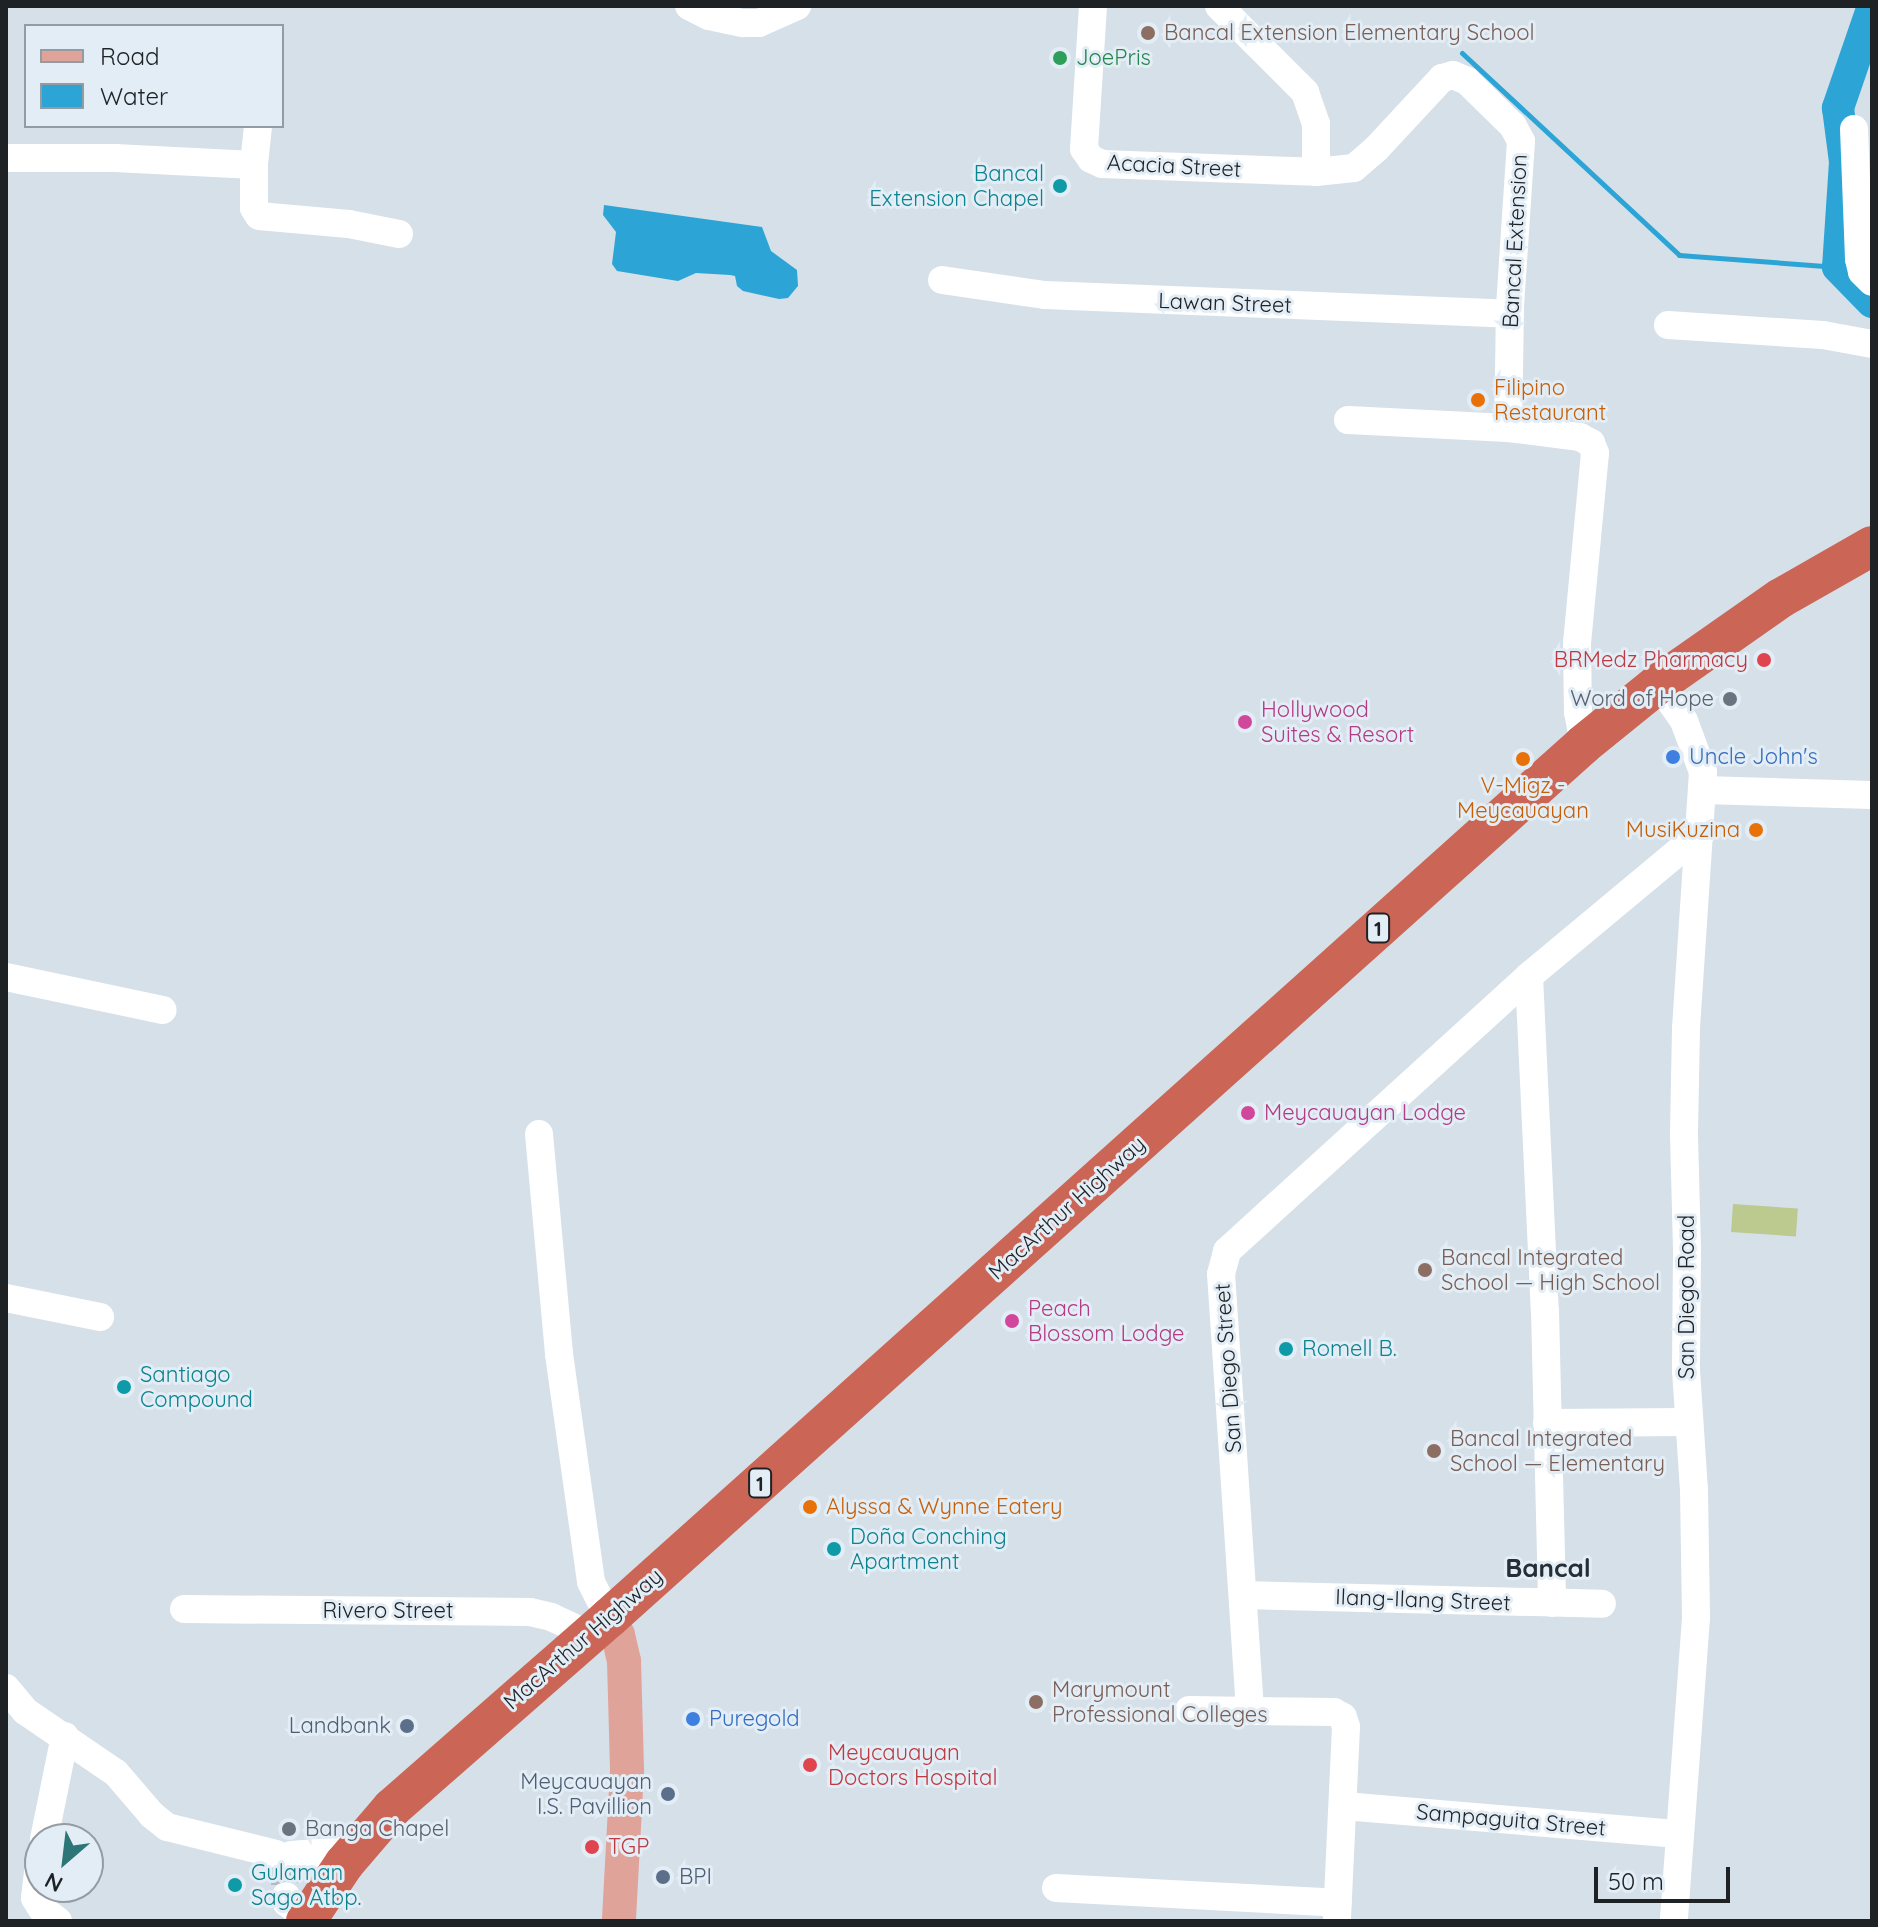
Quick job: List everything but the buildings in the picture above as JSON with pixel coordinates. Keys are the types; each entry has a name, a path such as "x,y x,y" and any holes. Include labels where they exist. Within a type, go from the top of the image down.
{"highway":[{"name":"MacArthur Highway","path":"300,1912 392,1808 1584,744 1658,684 1781,598 1872,546"}],"main road":[{"path":"598,1626 618,1635 624,1661 627,1771 619,1921"}],"street":[{"path":"689,6 709,16 759,23 797,6"},
{"name":"Acacia Street","path":"1093,6 1084,149 1091,159 1102,164 1316,172"},
{"path":"1219,6 1305,92 1316,124 1316,172"},
{"name":"Bancal Extension","path":"1316,172 1354,168 1376,149 1442,78 1453,75 1467,81 1513,126 1521,141 1510,314 1508,428"},
{"path":"258,128 254,208 259,216 349,224 399,234"},
{"path":"1854,129 1859,259 1862,272 1872,282"},
{"path":"6,158 115,158 254,165"},
{"name":"Lawan Street","path":"942,280 1045,295 1510,314"},
{"path":"1668,325 1823,335 1872,344"},
{"path":"1348,420 1508,428 1580,437 1591,443 1595,453 1577,643 1578,712 1584,744"},
{"name":"San Diego Road","path":"1658,684 1684,721 1703,772 1702,832 1686,1028 1684,1120 1696,1618 1674,1921"},
{"path":"1703,790 1872,795"},
{"name":"San Diego Street","path":"1250,1710 1221,1274 1227,1251 1529,976 1702,832"},
{"path":"1529,976 1545,1311 1552,1603"},
{"path":"6,977 163,1010"},
{"path":"539,1134 559,1354 598,1626"},
{"path":"6,1298 100,1317"},
{"path":"1547,1423 1689,1422"},
{"name":"Ilang-Ilang Street","path":"1244,1595 1602,1604"},
{"name":"Rivero Street","path":"184,1609 530,1612 598,1626"},
{"path":"6,1688 25,1711 116,1773 152,1815 167,1827 284,1855 356,1850"},
{"path":"1056,1888 1337,1912 1344,1806 1346,1727 1343,1717 1334,1712 1189,1710"},
{"path":"47,1823 65,1736"},
{"name":"Sampaguita Street","path":"1344,1806 1679,1834"},
{"path":"38,1903 58,1921"}],"green space":[{"path":"1733,1204 1798,1209 1796,1236 1731,1232"}],"water":[{"path":"604,205 762,227 771,251 797,270 798,286 788,298 779,299 743,291 737,286 735,276 730,275 696,273 678,281 617,271 612,264 616,232 603,215"}],"waterway":[{"path":"1872,9 1838,108 1845,162 1838,267 1872,302"},
{"path":"1462,53 1679,255 1838,267"}],"tunnel":[{"path":"283,1856 286,1896"}],"place":[{"name":"Bancal Extension Elementary School","path":"1148,33"},
{"name":"JoePris","path":"1060,58"},
{"name":"Bancal Extension Chapel","path":"1060,186"},
{"name":"Filipino Restaurant","path":"1478,400"},
{"name":"BRMedz Pharmacy","path":"1764,660"},
{"name":"Word of Hope","path":"1730,699"},
{"name":"Hollywood Suites & Resort","path":"1245,722"},
{"name":"Uncle John's","path":"1673,757"},
{"name":"V-Migz - Meycauayan","path":"1523,759"},
{"name":"MusiKuzina","path":"1756,830"},
{"name":"Meycauayan Lodge","path":"1248,1113"},
{"name":"Bancal Integrated School — High School","path":"1425,1270"},
{"name":"Peach Blossom Lodge","path":"1012,1321"},
{"name":"Romell B.","path":"1286,1349"},
{"name":"Santiago Compound","path":"124,1387"},
{"name":"Bancal Integrated School — Elementary","path":"1434,1451"},
{"name":"Alyssa & Wynne Eatery","path":"810,1507"},
{"name":"Doña Conching Apartment","path":"834,1549"},
{"name":"Marymount Professional Colleges","path":"1036,1702"},
{"name":"Puregold","path":"693,1719"},
{"name":"Landbank","path":"407,1726"},
{"name":"Meycauayan Doctors Hospital","path":"810,1765"},
{"name":"Meycauayan I.S. Pavillion","path":"668,1794"},
{"name":"Banga Chapel","path":"289,1829"},
{"name":"TGP","path":"592,1847"},
{"name":"BPI","path":"663,1877"},
{"name":"Gulaman Sago Atbp.","path":"235,1885"}],"district":[{"name":"Bancal","path":"1548,1568"}]}
